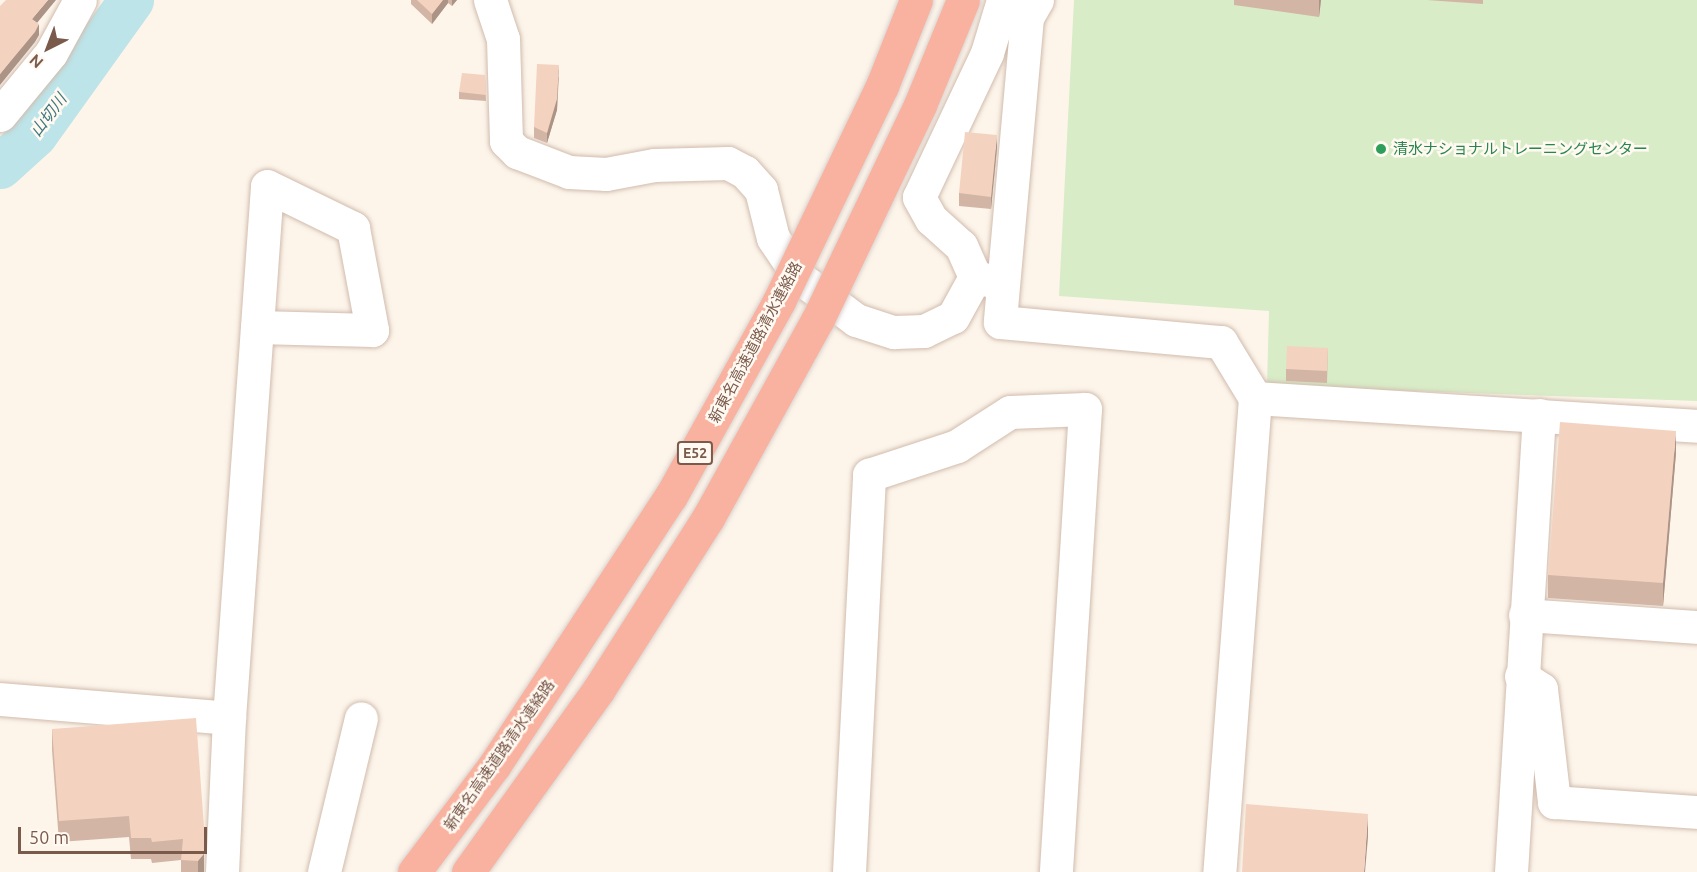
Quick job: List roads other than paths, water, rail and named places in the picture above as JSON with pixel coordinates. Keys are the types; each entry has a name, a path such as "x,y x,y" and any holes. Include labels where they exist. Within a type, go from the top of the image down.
{"highway":[{"name":"新東名高速道路清水連絡路","path":"414,872 538,702 671,496 779,301 882,86 916,0"},
{"name":"E52","path":"468,872 599,689 708,518 818,319 920,105 963,0"}],"street":[{"path":"0,116 51,53 80,0"},
{"path":"490,0 503,39 506,141 518,152 569,172 606,174 654,165 728,163 746,172 761,190 773,238 800,278 856,320 894,332 924,332 953,317 989,280"},
{"path":"989,280 962,246 931,219 919,197 987,53 1003,0"},
{"path":"1037,0 1027,17 989,280 1000,322 1221,342 1255,398 1219,872"},
{"path":"222,872 229,718 267,186 353,228 372,330 257,327"},
{"path":"1255,398 1697,426"},
{"path":"849,872 869,475 957,446 1010,412 1085,409 1056,872"},
{"path":"1511,872 1521,676 1539,415"},
{"path":"1525,615 1697,627"},
{"path":"1521,676 1541,689 1554,802 1697,812"},
{"path":"0,699 229,718"},
{"path":"324,872 362,718"}],"waterway":[{"name":"山切川","path":"0,166 35,134 131,0"}],"place":[{"name":"清水ナショナルトレーニングセンター","path":"1381,149"}]}
